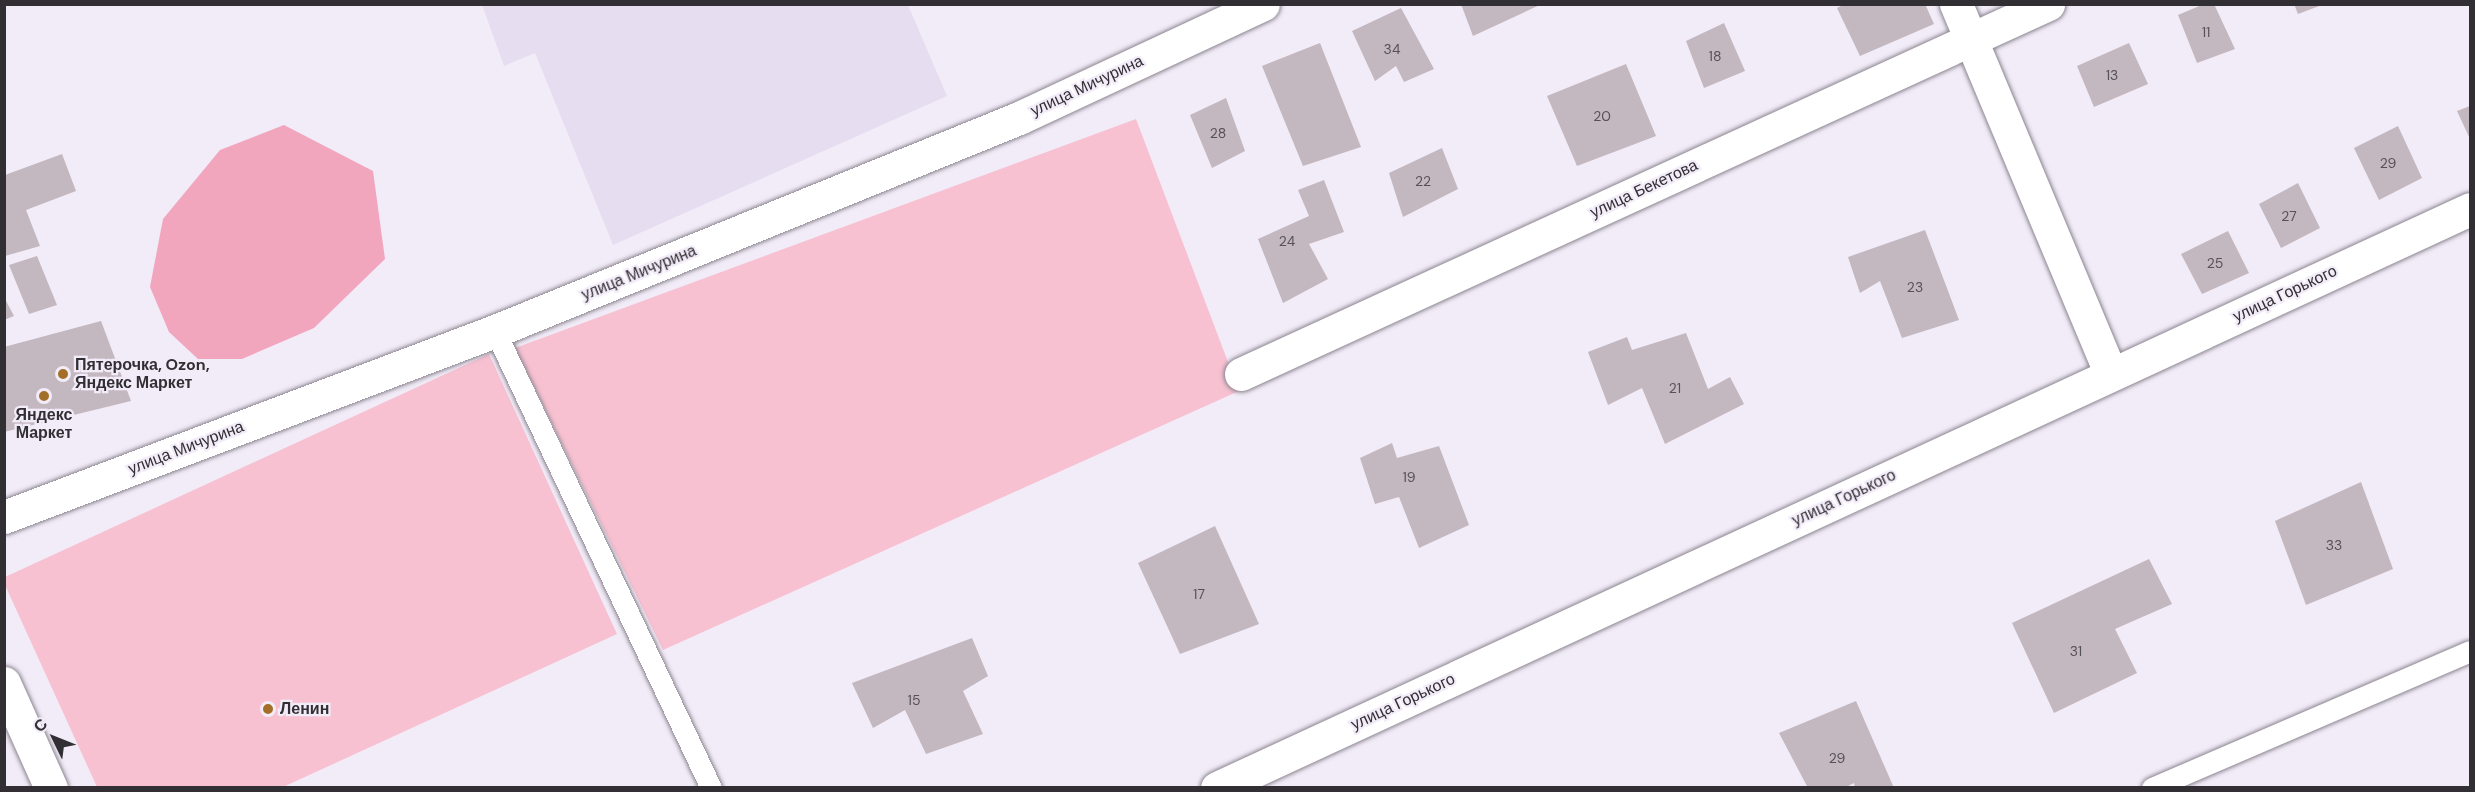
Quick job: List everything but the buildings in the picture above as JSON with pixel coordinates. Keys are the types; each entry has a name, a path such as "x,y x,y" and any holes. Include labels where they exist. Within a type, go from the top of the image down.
{"street":[{"name":"улица Мичурина","path":"4,517 495,332 1019,118 1263,4"},
{"path":"1956,4 1973,39 2111,374"},
{"name":"улица Бекетова","path":"1241,374 2048,4"},
{"name":"улица Горького","path":"1217,788 2470,208"},
{"path":"4,683 51,788"}],"lane":[{"path":"495,332 711,788"},
{"path":"2152,788 2470,651"}],"shaded area":[{"path":"482,5 908,5 947,96 613,245 535,53 504,66"},
{"path":"1136,119 1239,391 663,650 515,348"},
{"path":"284,125 373,171 385,259 314,328 242,359 198,359 169,332 150,287 163,219 220,150"},
{"path":"489,354 617,634 283,787 97,787 5,585 5,577"}],"place":[{"name":"Пятерочка, Ozon, Яндекс Маркет","path":"63,374"},
{"name":"Яндекс Маркет","path":"44,396"},
{"name":"Ленин","path":"268,709"}]}
